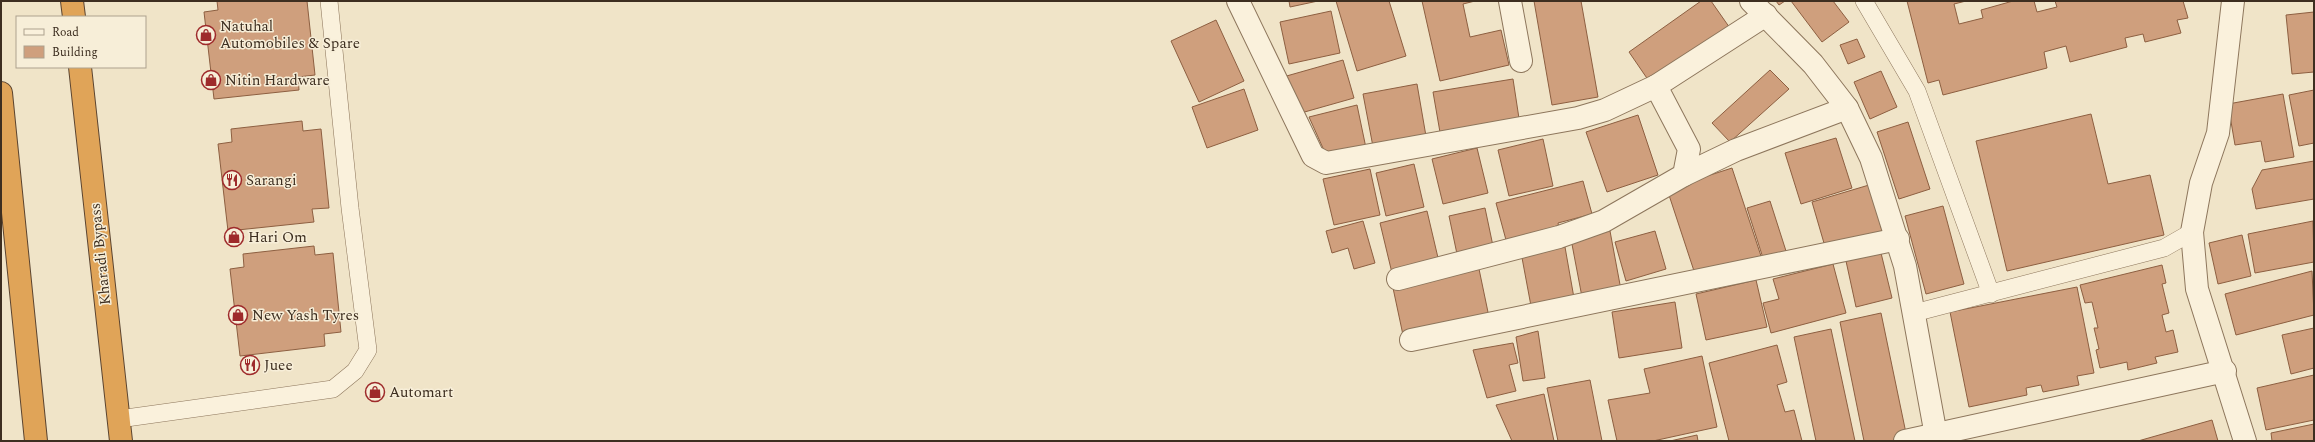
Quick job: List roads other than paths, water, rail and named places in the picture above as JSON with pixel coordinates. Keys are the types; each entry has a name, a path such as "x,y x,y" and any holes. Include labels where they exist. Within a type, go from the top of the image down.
{"highway":[{"path":"72,1 74,16"},
{"name":"Kharadi Bypass","path":"80,68 121,441"},
{"path":"1,93 36,441"}],"street":[{"path":"1238,1 1313,156 1326,163 1578,118 1605,110 1656,86 1758,8 1813,64 1847,108 1871,158 1898,238 1914,313 1937,438"},
{"path":"1510,1 1521,60"},
{"path":"2233,1 2218,133 2201,182 2192,232 2197,288 2245,441"},
{"path":"1656,86 1689,149 1684,175"},
{"path":"1398,279 1559,237 1604,221 1684,175 1736,150 1847,108"},
{"path":"1411,340 1898,238"},
{"path":"1905,441 1937,438 2224,371"}],"lane":[{"path":"119,420 333,389 355,371 368,350 350,208 329,1"},
{"path":"1864,1 1917,91 1990,294"},
{"path":"1914,313 2164,248 2192,232"}],"place":[{"name":"Natuhal Automobiles & Spare","path":"206,35"},
{"name":"Nitin Hardware","path":"211,80"},
{"name":"Sarangi","path":"232,180"},
{"name":"Hari Om","path":"234,237"},
{"name":"New Yash Tyres","path":"238,315"},
{"name":"Juee","path":"250,365"},
{"name":"Automart","path":"375,392"}]}
